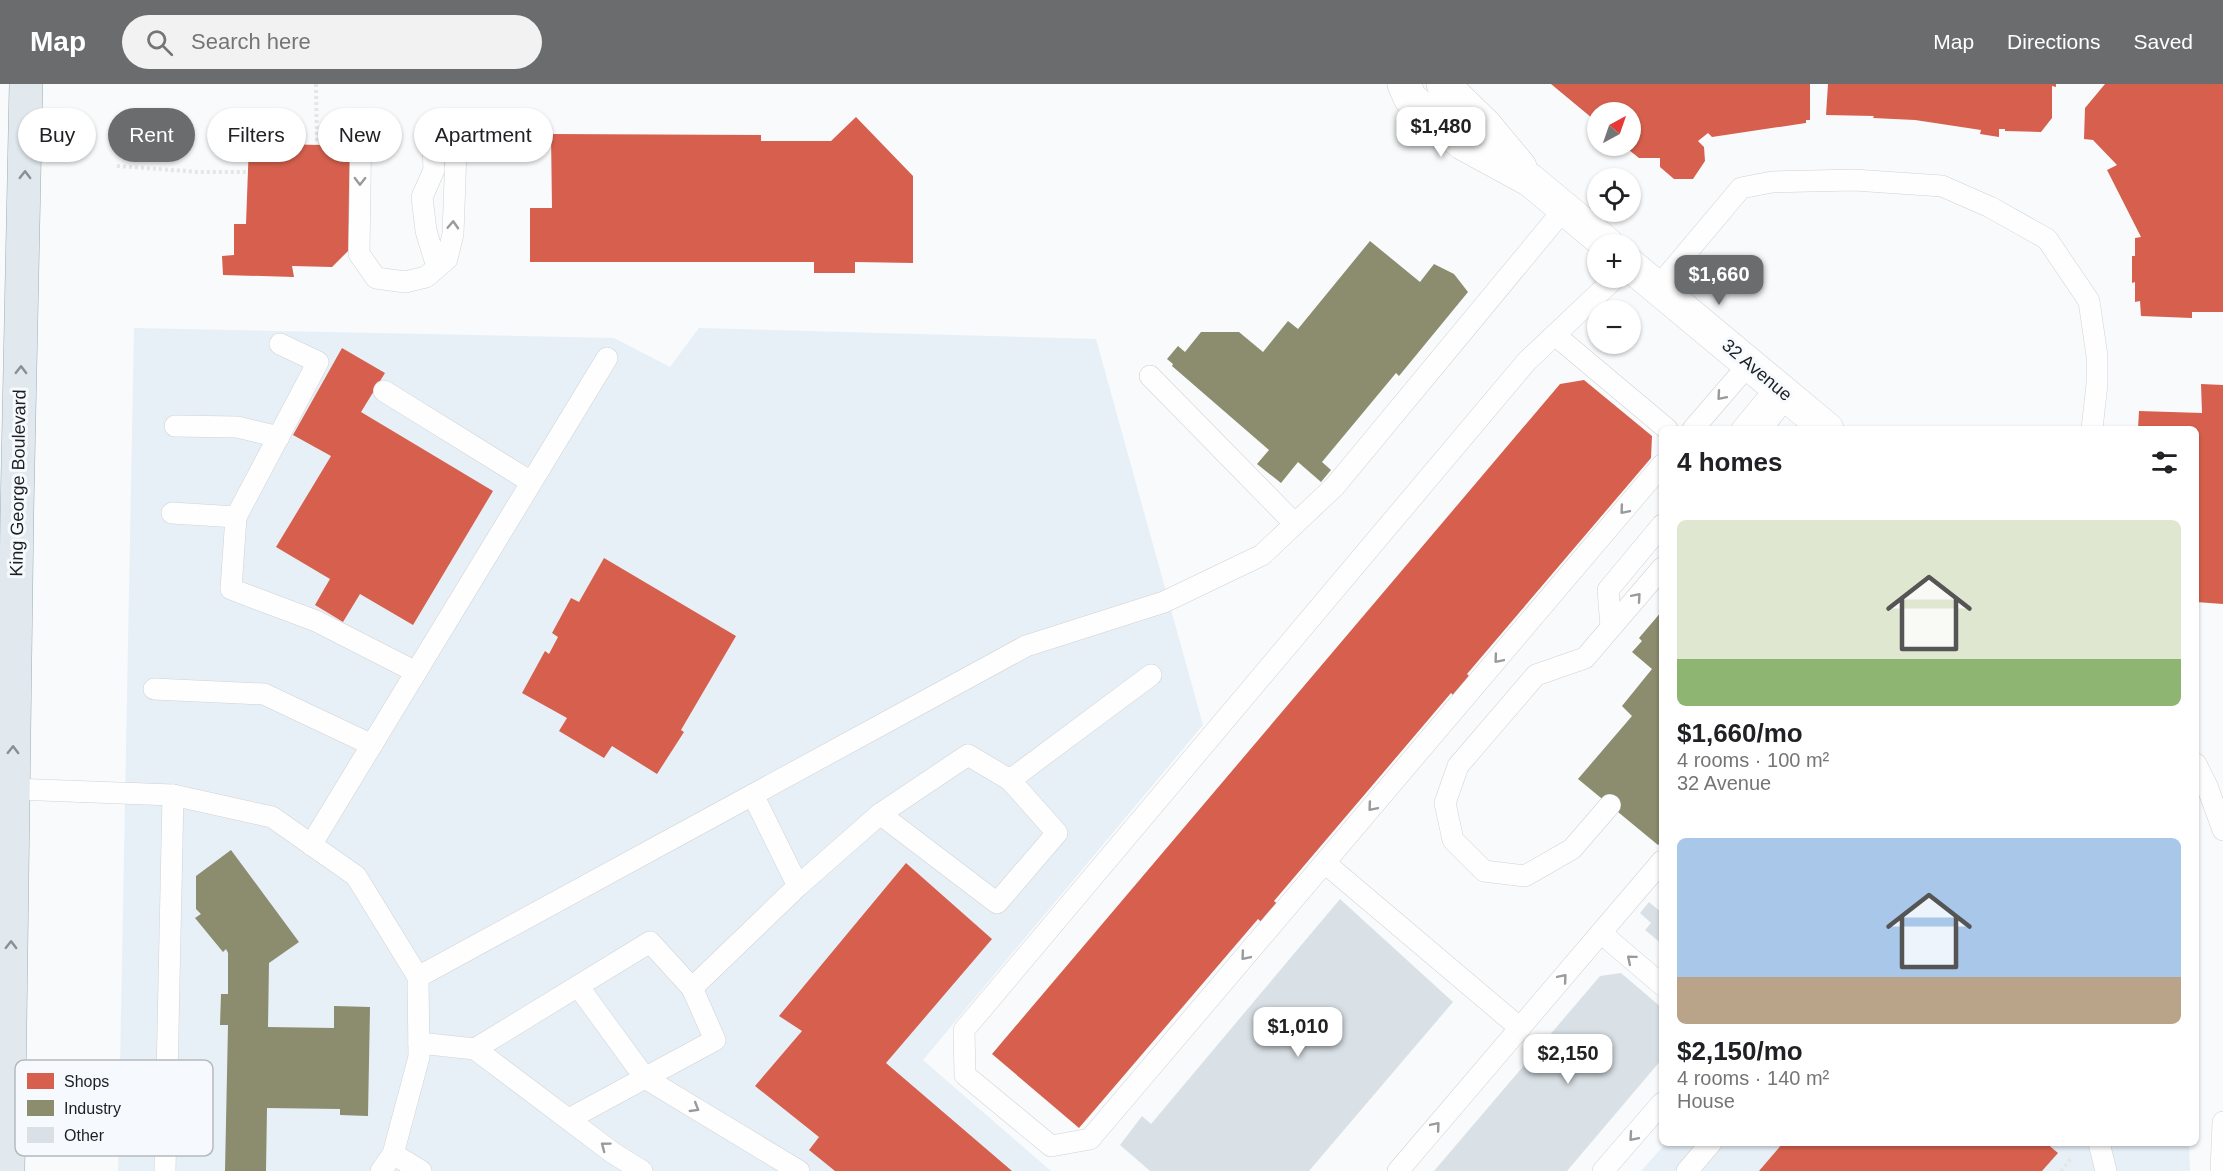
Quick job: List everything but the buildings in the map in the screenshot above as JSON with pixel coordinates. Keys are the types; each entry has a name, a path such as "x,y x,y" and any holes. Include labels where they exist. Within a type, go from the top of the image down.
{"main road":[{"name":"King George Boulevard","path":"26,84 26,108"},
{"path":"32,108 42,84"},
{"name":"King George Boulevard","path":"8,1171 25,162"}],"street":[{"path":"1404,84 1410,98 1462,143 1530,180 1595,234"},
{"path":"1443,84 1485,125 1530,180"},
{"name":"32 Avenue","path":"1641,274 1823,426"}],"lane":[{"path":"360,162 359,254 376,278 405,282 426,277 447,259 453,234 456,162"},
{"path":"434,162 434,170 422,197 426,231 437,267"},
{"path":"1657,288 1741,188 1772,182 1854,180 1942,186 1990,207 2047,239 2089,301 2097,356 2097,384 2092,426"},
{"path":"418,977 1026,646 1164,602 1262,555 1335,486 1565,208"},
{"path":"1604,288 1527,361 964,1030 965,1074 1051,1146 1090,1139 1659,469"},
{"path":"1555,335 1663,426"},
{"path":"280,344 318,362 236,516 231,589 316,621 416,672"},
{"path":"311,845 607,358"},
{"path":"1696,426 1749,364"},
{"path":"1150,376 1295,524"},
{"path":"384,391 531,483"},
{"path":"1745,426 1782,391"},
{"path":"1764,426 1782,391"},
{"path":"175,426 237,427 279,437"},
{"path":"172,513 236,516"},
{"path":"1611,627 1608,590 1659,529"},
{"path":"1610,805 1572,849 1525,876 1484,871 1453,840 1445,803 1458,766 1536,675 1585,658 1659,571"},
{"path":"1010,780 1151,675"},
{"path":"154,689 264,694 372,745"},
{"path":"692,988 798,885 879,814 968,755 1010,780 1057,833 997,903 879,814"},
{"path":"2199,770 2223,830"},
{"path":"13,789 172,795 272,817 356,876 418,977 419,1057 387,1162 421,1171"},
{"path":"167,1060 172,795"},
{"path":"753,795 798,885"},
{"path":"1325,862 1520,1028"},
{"path":"1398,1171 1659,864"},
{"path":"1600,933 1659,982"},
{"path":"476,1049 650,942 692,988 715,1040 569,1119"},
{"path":"578,986 645,1078 799,1171"},
{"path":"419,1043 476,1049 613,1153 642,1171"},
{"path":"1603,1171 1659,1106"},
{"path":"2221,1171 2223,1122"},
{"path":"1687,1171 1708,1146"},
{"path":"2100,1146 2106,1171"},
{"path":"165,1156 165,1171"}],"path":[{"path":"316,84 317,145"},
{"path":"117,166 199,172 248,172"}],"shaded area":[{"path":"134,328 614,338 670,367 699,328 1096,339 1203,725 923,1060 1051,1171 118,1171 118,1156 213,1156 213,1060 120,1060"},
{"path":"1663,1146 2189,1146 2190,1171 1641,1171"}]}
